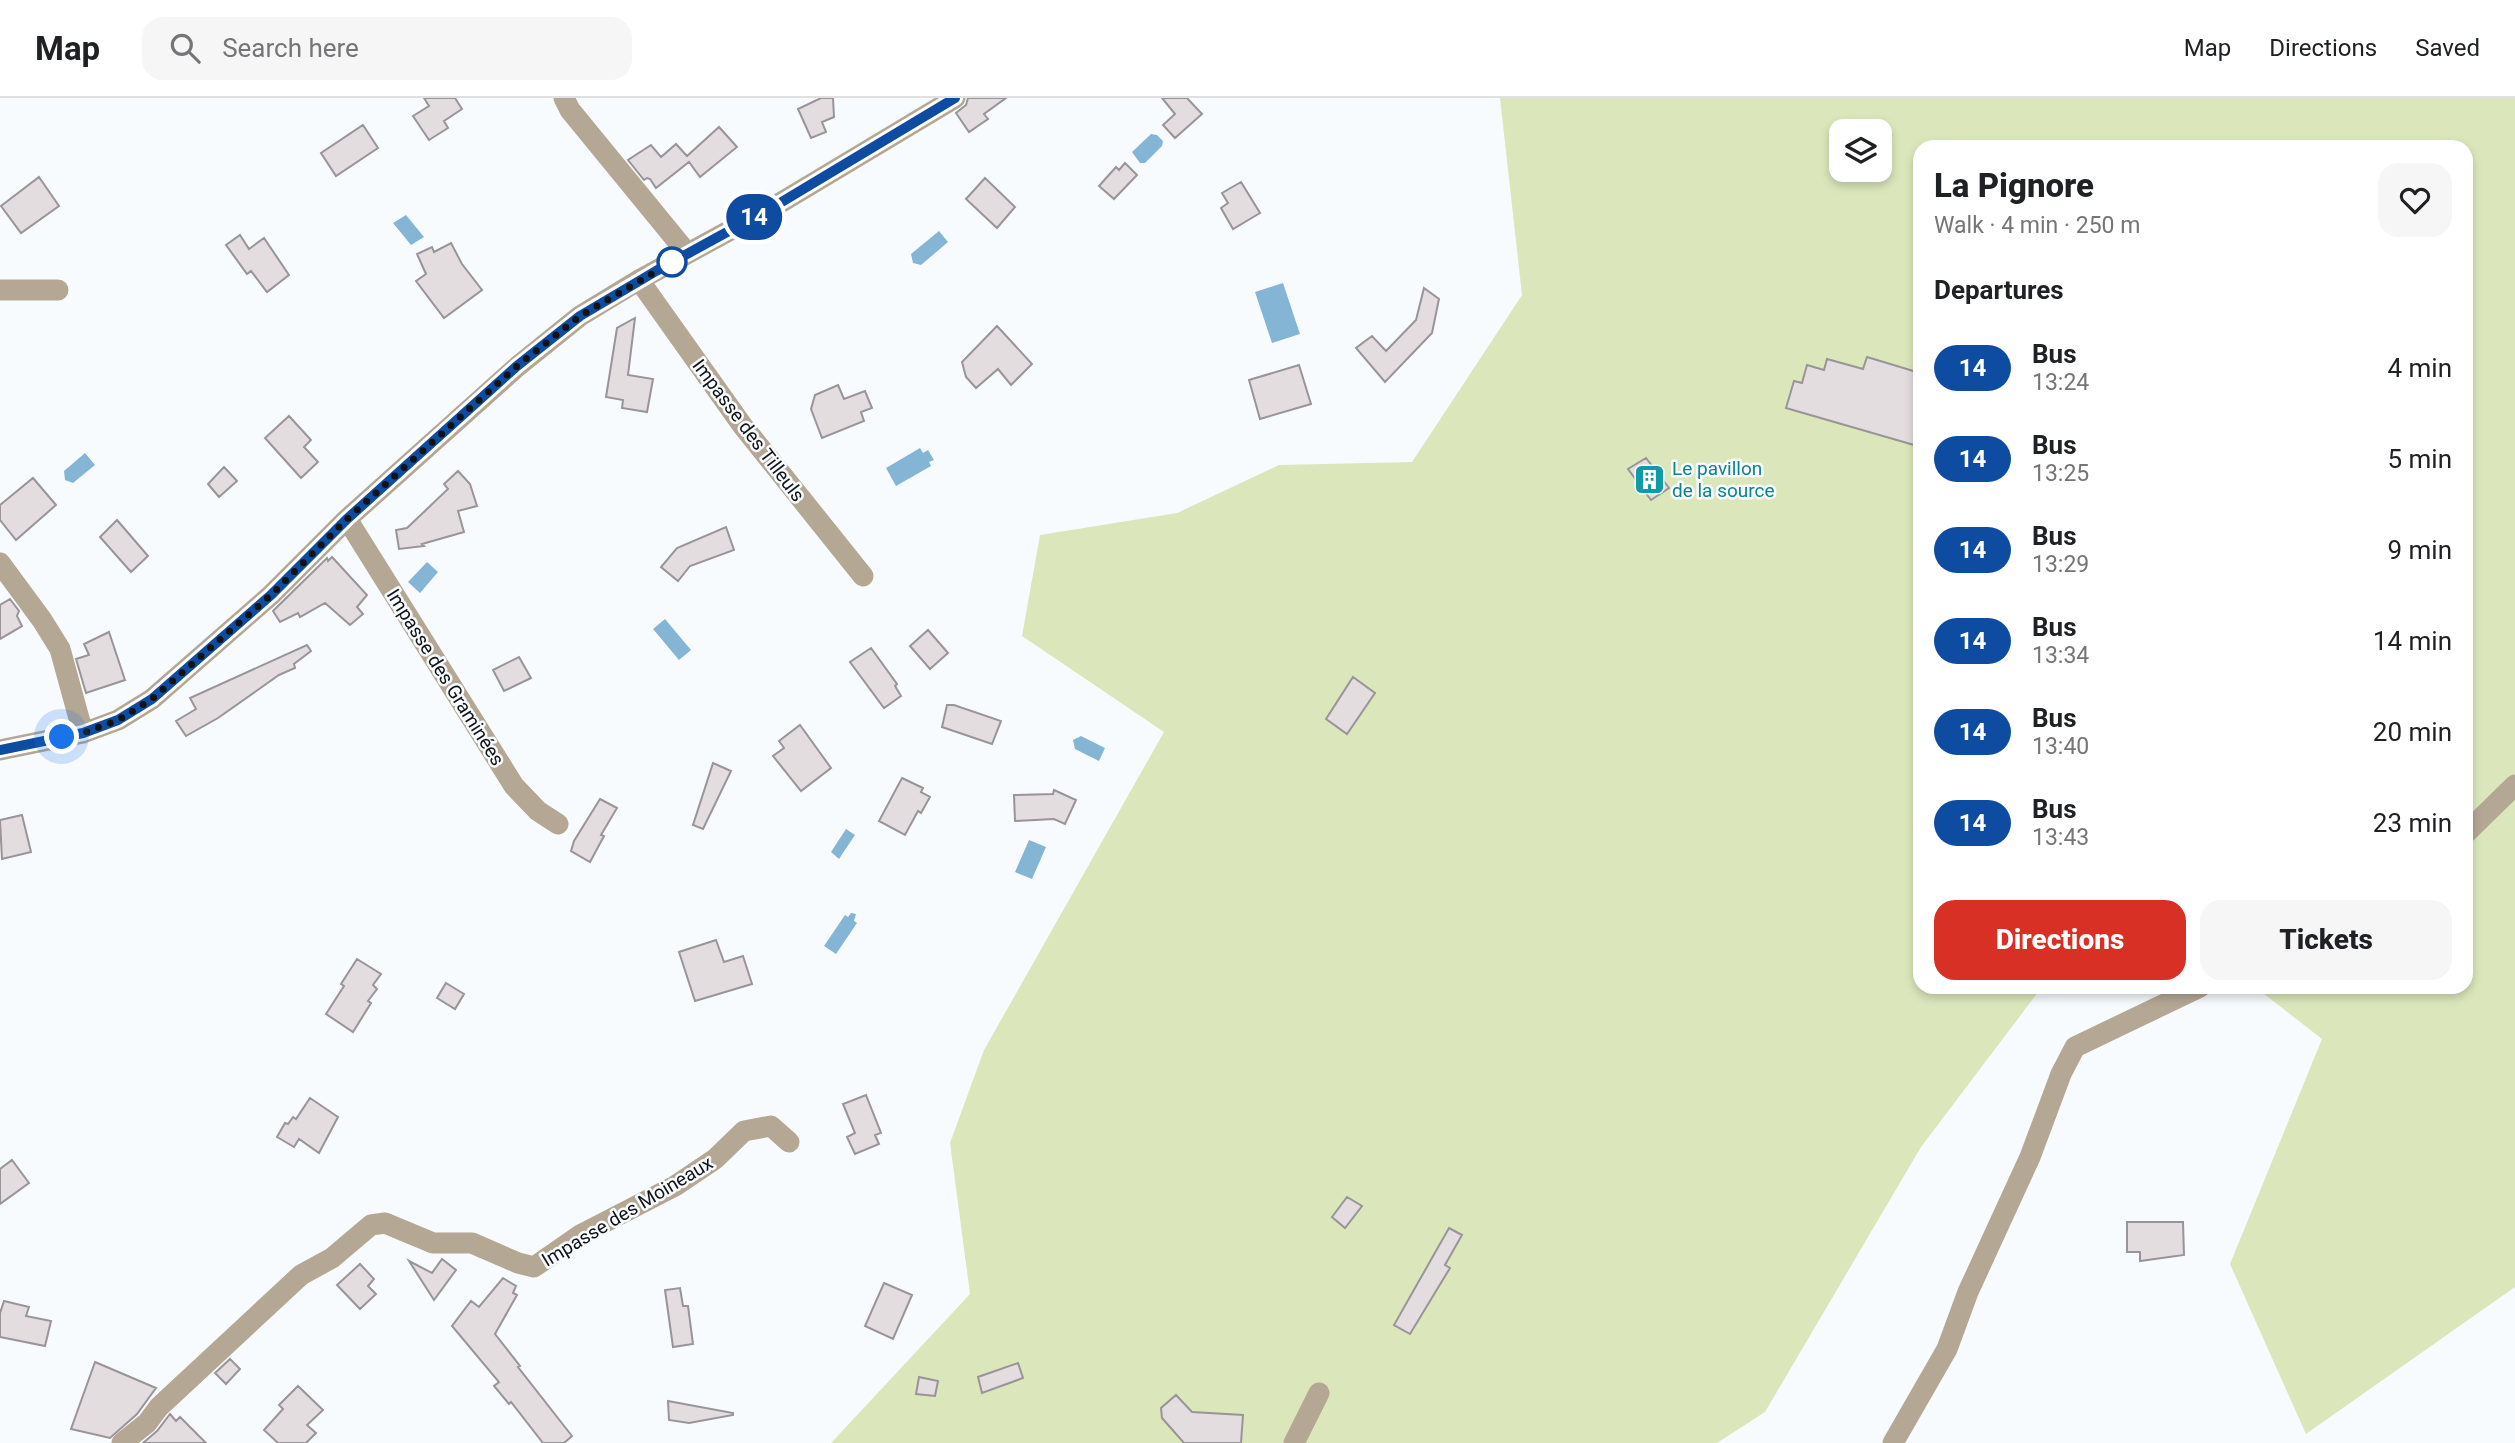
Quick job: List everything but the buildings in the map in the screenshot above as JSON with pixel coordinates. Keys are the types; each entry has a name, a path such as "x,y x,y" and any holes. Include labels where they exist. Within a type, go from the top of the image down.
{"street":[{"path":"564,98 570,110 687,253"},
{"path":"0,750 83,733 118,720 152,699 271,595 347,519 517,366 580,316 639,280 780,203 955,98"},
{"name":"Impasse des Tilleuls","path":"639,280 742,425 863,576"},
{"path":"0,290 58,290"},
{"name":"Impasse des Graminées","path":"347,519 514,786 538,811 558,824"},
{"path":"0,563 60,649 83,733"},
{"path":"2473,826 2515,785"},
{"path":"1893,1443 1947,1349 1968,1292 2030,1157 2061,1074 2075,1047 2185,994"},
{"name":"Impasse des Moineaux","path":"122,1443 148,1423 159,1407 301,1275 332,1258 371,1224 385,1223 433,1243 472,1243 534,1267 580,1235 675,1186 715,1159 744,1131 771,1126 789,1143"},
{"path":"1294,1443 1319,1393"}],"green space":[{"path":"1500,98 2515,98 2515,1287 2306,1434 2230,1264 2322,1039 2264,994 2473,994 2473,140 1913,140 1913,994 2037,994 1921,1147 1765,1412 1717,1443 831,1443 970,1294 950,1143 984,1050 1164,732 1022,636 1040,535 1177,513 1279,465 1412,462 1522,295"}],"water":[{"path":"1151,134 1157,135 1163,141 1162,146 1145,163 1140,163 1132,152"},
{"path":"406,215 424,237 411,245 393,223"},
{"path":"939,231 948,242 921,265 913,263 911,254"},
{"path":"1283,283 1300,334 1272,343 1255,292"},
{"path":"920,448 923,453 928,450 934,460 929,462 931,466 896,486 886,468"},
{"path":"85,453 95,465 73,483 65,480 64,471"},
{"path":"427,562 438,572 420,593 408,582"},
{"path":"665,619 691,650 679,660 653,629"},
{"path":"1081,736 1105,748 1099,761 1075,749 1073,740"},
{"path":"846,829 855,835 839,859 831,852"},
{"path":"1029,840 1046,847 1032,879 1015,872"},
{"path":"851,913 856,914 854,921 857,923 836,954 824,946 845,915 848,917"}],"bus line":[{"name":"14","path":"0,750 83,733 118,720 152,699 271,595 347,519 517,366 580,316 780,203 955,98"}],"place":[{"name":"Le pavillon de la source","path":"1649,479"}],"route":[{"path":"62,737 83,733 118,720 152,699 271,595 347,519 517,366 580,316 672,262"}]}
